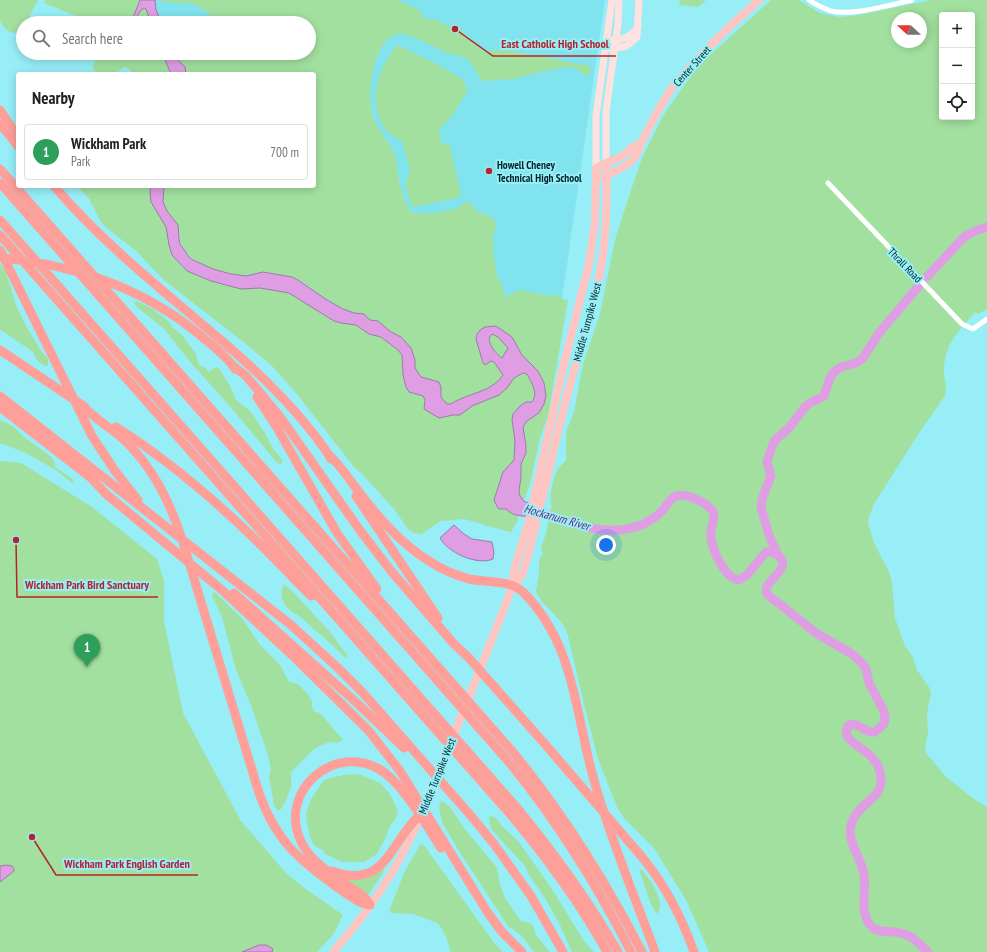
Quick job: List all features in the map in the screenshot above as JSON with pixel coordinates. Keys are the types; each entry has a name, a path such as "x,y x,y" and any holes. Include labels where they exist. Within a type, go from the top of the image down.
{"highway":[{"path":"0,110 16,134"},
{"path":"0,124 16,144"},
{"path":"0,169 16,187"},
{"path":"0,183 513,767 538,798 571,846 603,898 631,952"},
{"path":"17,188 505,742 549,798 590,858 642,952"},
{"path":"56,188 78,214 114,250 261,375 292,408 392,531 419,554 440,568 459,576 513,586 524,593 541,614 555,636 564,655 574,690 597,792 655,952"},
{"path":"0,220 518,809 544,840 583,895 618,952"},
{"path":"0,234 525,832 570,892 607,952"},
{"path":"0,250 86,424 115,472 131,492 167,527 291,625 332,662 363,693 487,835 514,871 542,914 563,952"},
{"path":"0,257 63,268 125,288 180,320 241,371 277,413 359,529 385,563 642,857 656,875 669,898 682,922 694,952"},
{"path":"0,350 137,440 197,488 251,535 311,596 336,616"},
{"path":"232,365 270,417 337,533 373,584 384,605"},
{"path":"0,396 140,507 153,515"},
{"path":"81,404 116,433 133,450 152,473 168,500 189,560 259,793 273,825 288,846 306,865 359,902 370,906"},
{"path":"0,407 90,477 101,490 173,546 204,567 353,699 396,740 430,776 446,787"},
{"path":"329,455 434,612 468,657"},
{"path":"173,546 294,656 376,739 407,781 483,905 502,932 522,952"},
{"path":"370,906 364,896 310,857 304,849 297,832 295,816 300,794 312,778 328,767 346,762 365,763 383,771 399,787 472,893 483,905"},
{"path":"320,865 346,875 361,875 372,871 386,860 412,828 421,814"}],"main road":[{"name":"Middle Turnpike West","path":"538,501 549,431 591,256 595,221 596,119 612,0"},
{"name":"Middle Turnpike West","path":"421,814 513,586 523,573 538,501 558,433 599,274 606,225 606,114 616,40 619,0"},
{"path":"605,48 614,49 626,47 638,36 639,0"},
{"name":"Center Street","path":"596,180 632,161 640,152 640,144 660,106 680,78 710,46 760,0"},
{"path":"606,39 624,39 631,35 638,26"},
{"name":"Center Street","path":"596,168 624,155 633,147 640,144"},
{"path":"549,431 558,433"},
{"path":"332,952 352,930 391,874 412,828"}],"street":[{"path":"809,0 818,6 833,11 847,12 912,0"},
{"name":"Thrall Road","path":"828,183 962,324 973,329 987,319"}],"shaded area":[{"path":"140,0 155,0 156,10 159,16 148,16 146,9 144,8 140,11 138,16 134,16"},
{"name":"Howell Cheney Technical High School","path":"149,0 605,0 562,299 520,291 504,297 504,290 497,275 493,250 493,236 496,226 495,221 477,211 470,203 455,209 433,213 415,213 409,210 401,190 395,156 390,145 376,125 370,105 372,72 384,43 316,25 316,16 153,16"},
{"path":"165,60 178,60 185,67 186,72 170,72"},
{"path":"151,188 164,188 163,202 167,211 178,225 180,244 189,257 193,260 213,269 231,274 246,276 263,272 292,277 343,309 354,313 364,314 370,320 378,321 391,332 401,337 411,348 415,360 415,368 421,377 439,382 441,387 441,397 447,404 451,404 457,400 492,386 503,375 494,362 491,361 485,365 483,363 476,339 480,330 485,327 496,326 512,337 522,355 538,371 544,383 546,396 539,413 527,421 523,427 526,453 521,464 519,491 520,496 524,501 533,505 530,517 514,515 506,509 499,509 494,500 503,472 514,460 515,441 512,419 513,414 520,406 526,402 532,402 534,399 535,391 527,374 523,373 514,378 507,388 499,395 472,406 460,415 439,418 424,409 425,400 423,396 409,392 403,375 402,355 381,337 369,334 356,325 334,321 289,293 260,288 241,289 211,281 187,271 172,255 166,227 151,202","holes":["492,334 498,337 508,348 502,358 494,350 490,343 489,340"]},
{"path":"454,525 472,539 492,542 494,552 493,559 479,561 471,559 456,553 449,548 440,538"},
{"path":"0,866 12,866 14,869 13,872 0,882"},
{"path":"259,945 266,945 273,949 272,952 242,952"}],"green space":[{"path":"0,0 38,0 30,16 16,16 16,33 6,29 1,24"},
{"path":"45,0 149,0 153,16 76,16 44,3"},
{"path":"159,0 397,0 416,8 425,19 437,20 446,25 461,29 472,42 486,51 511,50 587,65 590,67 591,72 587,77 576,68 566,67 514,79 483,81 466,58 445,52 416,38 400,34 391,37 384,44 378,54 374,67 370,93 372,113 376,124 395,156 401,188 410,211 415,213 433,213 455,209 466,202 469,202 477,211 491,217 495,221 496,226 493,236 493,250 497,275 504,290 504,297 520,290 548,296 559,295 562,299 568,300 548,416 540,438 530,484 518,516 518,520 511,532 464,519 441,521 421,534 414,533 408,529 394,509 354,467 296,393 272,366 165,281 136,251 108,229 101,222 88,197 78,188 151,188 150,192 162,201 164,188 316,188 316,72 132,72 125,67 118,72 98,72 94,71 93,66 96,60 316,60 316,16 210,16 202,8 193,4","holes":["179,230 180,241 185,251 192,259 201,265 223,273 244,276 261,273 292,277 305,284 327,300 344,309 320,303 259,281 183,268 172,253 168,236"]},
{"path":"680,0 706,0 698,7 679,5"},
{"path":"771,0 799,0 820,13 839,17 859,15 931,0 987,0 987,309 978,314 975,312 950,344 945,359 944,368 946,388 945,396 921,430 874,504 868,523 874,543 890,574 895,618 905,646 913,657 917,670 929,687 931,693 927,713 928,733 925,746 926,753 946,777 974,799 987,807 987,952 709,952 686,900 654,848 624,818 617,807 598,759 567,632 560,621 539,598 536,592 539,560 543,554 541,547 546,534 550,510 552,507 551,494 553,482 556,472 566,460 566,432 574,412 583,364 600,314 616,236 643,156 663,116 701,63"},
{"path":"397,45 437,64 464,80 467,92 452,115 439,131 442,145 449,143 461,194 458,198 412,207 405,184 410,171 402,141 389,133 383,126 379,117 376,99 376,90 381,71"},
{"path":"0,264 5,270 16,305 25,324 41,351 48,359 48,366 43,365 36,359 33,352 0,330"},
{"path":"136,301 151,308 168,321 173,328 182,335 196,354 199,365 209,372 216,367 219,368 230,386 236,400 250,411 265,433 273,449 283,462 281,464 277,463 164,329 135,305 134,302"},
{"path":"0,420 14,427 24,437 51,457 54,461 55,467 71,478 74,482 72,483 57,471 26,453 0,443"},
{"path":"0,461 21,463 92,507 157,559 164,581 164,621 183,713 241,821 286,873 343,915 333,935 317,952 0,952"},
{"path":"283,585 295,594 330,632 347,655 347,658 345,658 301,617 286,606 282,598"},
{"path":"214,592 244,621 260,645 280,665 289,682 298,684 307,693 312,701 314,711 321,714 342,739 342,741 337,743 329,742 315,748 292,771 291,787 285,803 280,810 277,810 274,805 269,776 271,770 268,755 252,708 236,670 222,617 212,596"},
{"path":"359,774 380,783 390,794 398,811 396,818 390,826 377,854 364,862 342,862 325,854 314,845 307,823 306,813 311,799 324,780 344,775"},
{"path":"442,801 450,807 464,828 497,868 500,885 505,898 521,921 532,924 536,935 550,952 534,952 521,935 508,926 442,822 439,808"},
{"path":"490,816 496,818 500,824 518,841 550,886 584,941 594,952 572,952 560,925 545,898 528,874 526,867 491,829 489,819"},
{"path":"423,844 495,944 503,952 451,952 444,933 437,923 413,914 391,913 390,909 404,873 420,845"},
{"path":"382,869 384,870 383,873 368,895 345,880"},
{"path":"639,870 642,870 653,885 659,898 660,909 657,914 649,898"}],"waterway":[{"path":"927,277 964,237 987,227"},
{"path":"778,555 769,535 761,508 763,496 771,476 767,462 775,440 789,428 805,407 824,396 830,378 834,372 841,367 856,363 863,358 879,333 918,287"},
{"name":"Hockanum River","path":"532,510 585,527 618,530 636,527 647,522 662,511 674,497 684,495 695,498 713,511 714,517 711,532 713,547 719,562 733,578 739,580 747,575 766,552 774,553 781,559 783,563 782,568 768,585 766,589 768,595 816,633 852,654 862,663 866,669 869,683 884,711 884,724 875,732 869,732 852,724 848,726 846,732 852,742 870,755 875,761 881,778 881,785 875,796 855,815 850,829 850,836 864,874 865,915 868,922 875,929 908,935 928,952"}],"place":[{"name":"East Catholic High School","path":"455,29"},
{"name":"Howell Cheney Technical High School","path":"489,171"},
{"name":"Wickham Park Bird Sanctuary","path":"16,540"},
{"name":"Wickham Park","path":"87,667"},
{"name":"Wickham Park English Garden","path":"32,837"}]}
